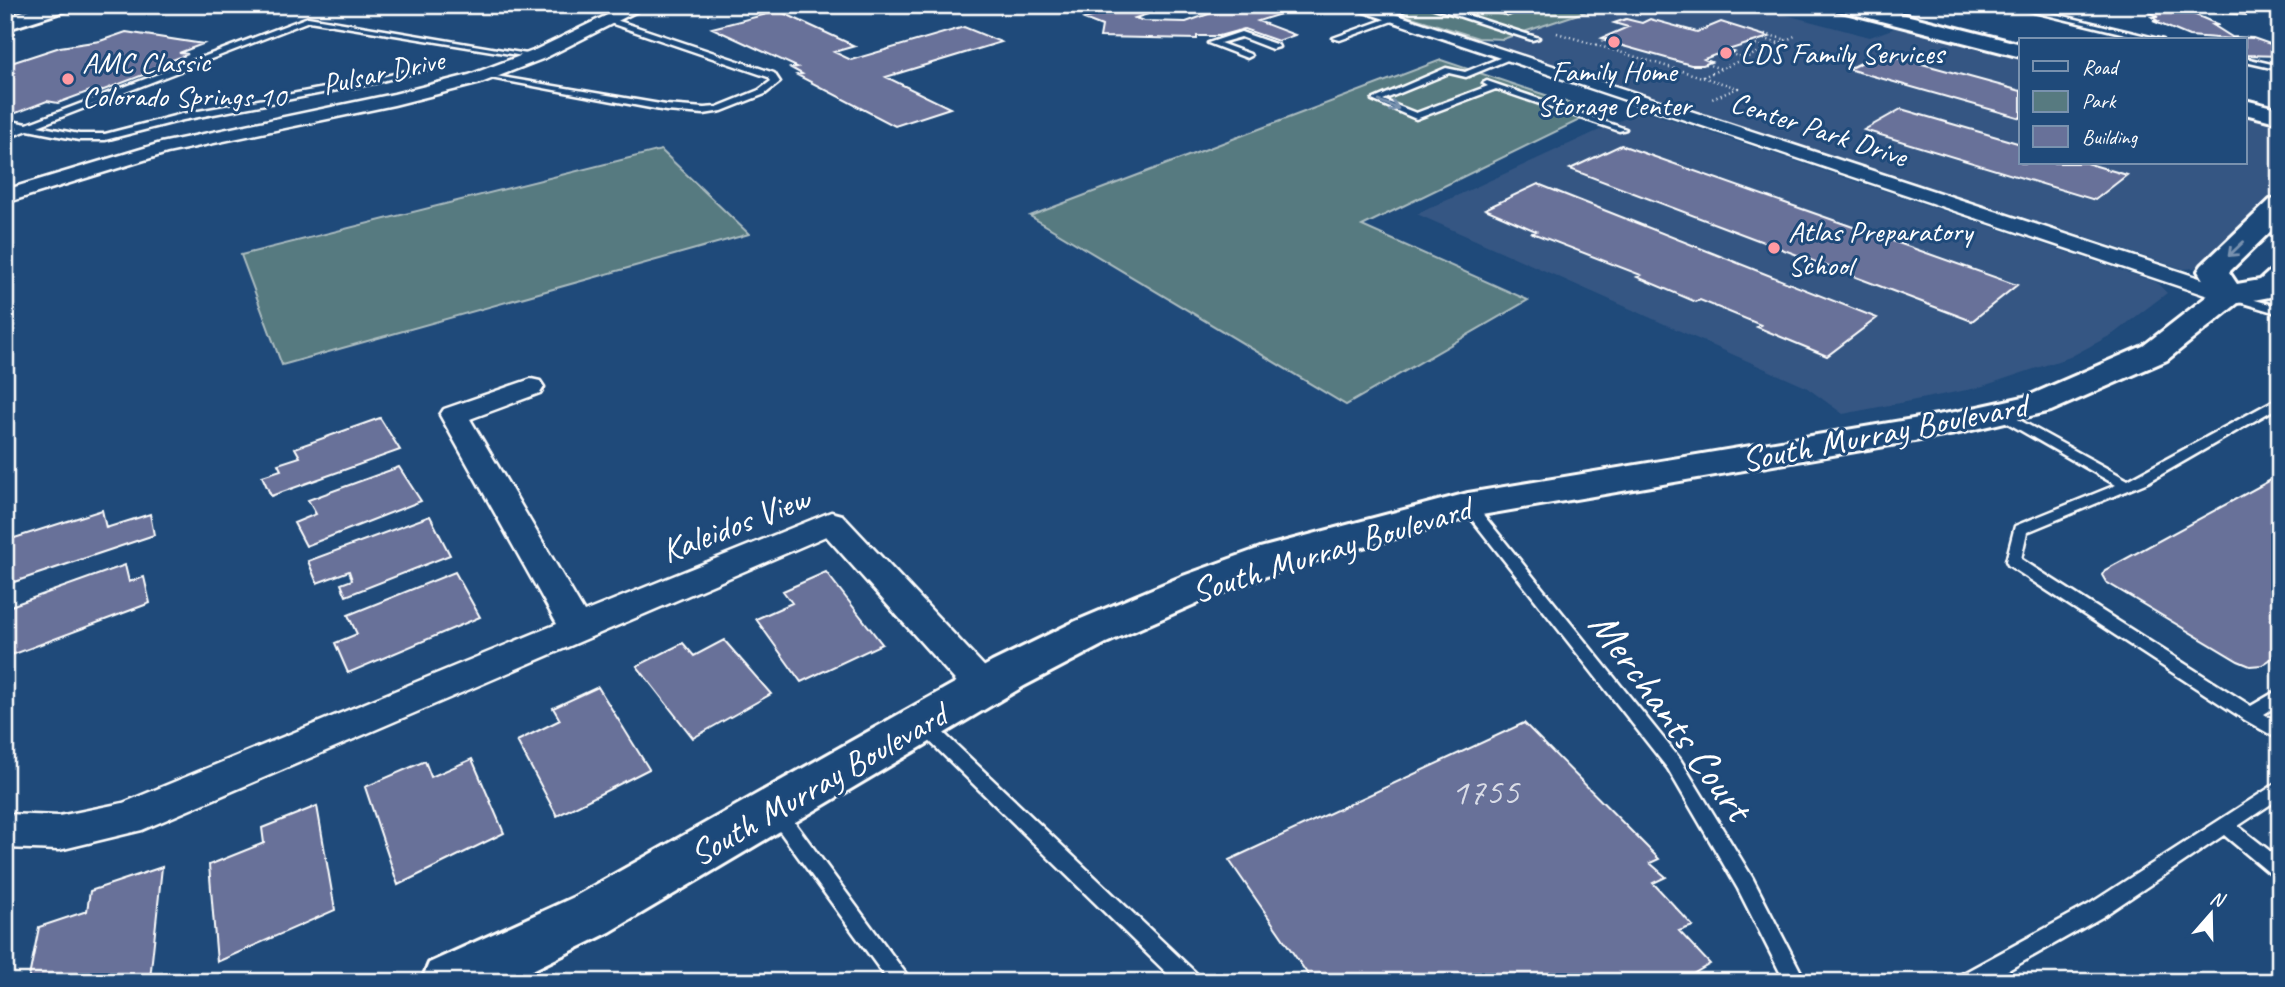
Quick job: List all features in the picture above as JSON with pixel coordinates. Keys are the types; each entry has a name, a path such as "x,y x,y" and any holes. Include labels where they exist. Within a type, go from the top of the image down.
{"main road":[{"path":"5,24 64,5"},
{"path":"1841,5 2019,50"},
{"path":"1896,5 2030,38"},
{"path":"2246,92 2280,100"},
{"path":"2246,107 2280,116"},
{"path":"2228,295 2213,271 2280,206"},
{"name":"South Murray Boulevard","path":"449,982 591,915 983,688 1091,632 1198,586 1274,558 1468,505 1998,414 2069,392 2155,353 2228,295 2270,288 2280,278"}],"street":[{"name":"Pulsar Drive","path":"5,197 87,169 173,145 404,97 484,76 535,56 641,5"},
{"name":"Center Park Drive","path":"1351,5 2228,295"},
{"path":"5,831 59,833 128,818 576,629 454,415 531,387"},
{"name":"Kaleidos View","path":"576,629 831,522 983,688"}],"lane":[{"path":"1337,38 1389,18 1413,5"},
{"path":"1428,5 1535,38"},
{"path":"2008,5 2150,38"},
{"path":"5,135 308,19 535,56"},
{"path":"484,76 666,108 704,111 719,109 762,92 776,82 771,75 610,20"},
{"path":"1247,56 1212,43 1241,34 1275,47"},
{"path":"1466,75 1507,57"},
{"path":"2246,60 2280,68"},
{"path":"5,123 79,137 105,137 182,117 374,81 435,66"},
{"path":"1496,86 1416,116 1376,100 1449,70 1466,75 1622,129"},
{"path":"2228,295 2280,311"},
{"path":"2280,401 2127,485 2020,529 2013,561 2280,733"},
{"path":"1998,414 2127,485"},
{"name":"Merchants Court","path":"1468,505 1644,725 1692,791 1796,982"},
{"path":"2251,715 2280,695"},
{"path":"922,723 1191,982"},
{"path":"1967,982 2095,911 2280,788"},
{"path":"774,809 883,960 902,982"},
{"path":"2224,825 2280,870"},
{"path":"883,960 891,982"}],"path":[{"path":"1557,33 1738,88 1708,101"},
{"path":"1765,34 1787,40"},
{"path":"1703,77 1795,36"},
{"path":"1764,39 1779,43"},
{"path":"1603,47 1612,43"},
{"path":"1746,43 1768,48"},
{"path":"1628,54 1637,51"},
{"path":"1730,54 1745,58"},
{"path":"1706,64 1723,69"}],"shaded area":[{"path":"1605,5 1748,5 1870,37 1895,28 2019,59 2019,164 2246,164 2246,116 2280,125 2280,186 2195,268 2183,269 1489,44"},
{"name":"Atlas Preparatory School","path":"1643,110 2156,282 2167,293 2113,334 2070,357 1977,388 1843,414 1806,387 1417,214"}],"green space":[{"path":"1374,5 1605,5 1503,39 1478,38"},
{"path":"1441,60 1596,112 1362,226 1528,300 1346,405 1030,216"},
{"path":"661,150 749,234 282,365 241,255"}],"building":[{"path":"1234,5 1261,5 1284,13 1258,21 1295,35 1278,41 1244,29 1219,36 1197,36 1197,39 1100,37 1102,26 1084,19 1121,9 1148,14 1135,18 1144,21 1186,22"},
{"path":"1469,5 1531,5 1509,16 1467,6"},
{"path":"2033,5 2085,5 2088,7 2067,9"},
{"path":"2085,5 2159,7 2130,8 2132,9"},
{"path":"2190,5 2262,5 2278,13 2245,14 2247,15 2201,11"},
{"path":"779,11 855,46 834,52 851,60 964,27 1001,42 886,77 950,108 895,126 797,75 802,74 791,68 797,67 712,28"},
{"path":"2147,11 2189,12 2219,25 2213,25 2232,37 2253,38 2276,46 2272,47 2280,51 2277,51 2280,56 2246,55 2246,38 2189,36 2153,21 2158,21 2152,17 2158,17"},
{"path":"1626,19 1642,23 1650,19 1697,32 1721,22 1769,37 1728,50 1734,52 1726,55 1720,53 1704,59 1711,62 1703,65 1691,65 1602,38 1628,27 1614,23"},
{"name":"AMC Classic Colorado Springs 10","path":"126,32 203,44 179,53 188,54 157,66 164,67 96,93 90,91 58,103 47,101 16,113 5,111 5,65 60,47 100,41"},
{"path":"1882,53 2019,90 2019,117 1848,69"},
{"path":"1901,109 2019,143 2019,164 2089,164 2127,175 2095,200 1864,130"},
{"path":"1621,145 2017,285 1972,321 1570,169"},
{"path":"1538,184 1877,318 1827,356 1757,327 1761,325 1700,300 1696,302 1637,277 1641,275 1532,233 1536,231 1485,209"},
{"path":"380,418 400,450 271,496 262,476 281,470 278,464 300,457 295,448"},
{"path":"399,467 421,501 306,546 294,523 316,514 308,500"},
{"path":"2280,475 2280,653 2262,665 2250,666 2238,661 2106,582 2102,575 2105,570"},
{"path":"102,510 106,528 150,514 154,535 5,585 5,541"},
{"path":"430,516 450,555 346,596 341,584 352,580 349,571 317,583 308,561"},
{"path":"125,565 129,582 144,577 150,603 12,655 5,608"},
{"path":"455,572 480,617 348,673 335,643 357,634 348,615"},
{"path":"826,572 882,644 801,682 756,619 792,603 783,591"},
{"path":"724,640 771,694 693,738 637,666 683,643 694,656"},
{"path":"598,687 649,769 557,816 517,741 560,720 553,708"},
{"path":"1524,723 1659,859 1650,863 1666,877 1653,883 1693,926 1679,931 1710,964 1679,982 1313,982 1229,860"},
{"path":"472,759 504,833 398,885 365,787 425,761 431,777"},
{"path":"317,806 335,910 217,962 209,865 264,843 262,828"},
{"path":"162,867 150,979 142,982 28,982 39,927 87,911 90,891"}],"place":[{"name":"Family Home Storage Center","path":"1614,42"},
{"name":"LDS Family Services","path":"1726,53"},
{"name":"AMC Classic Colorado Springs 10","path":"68,79"},
{"name":"Atlas Preparatory School","path":"1774,248"}]}
